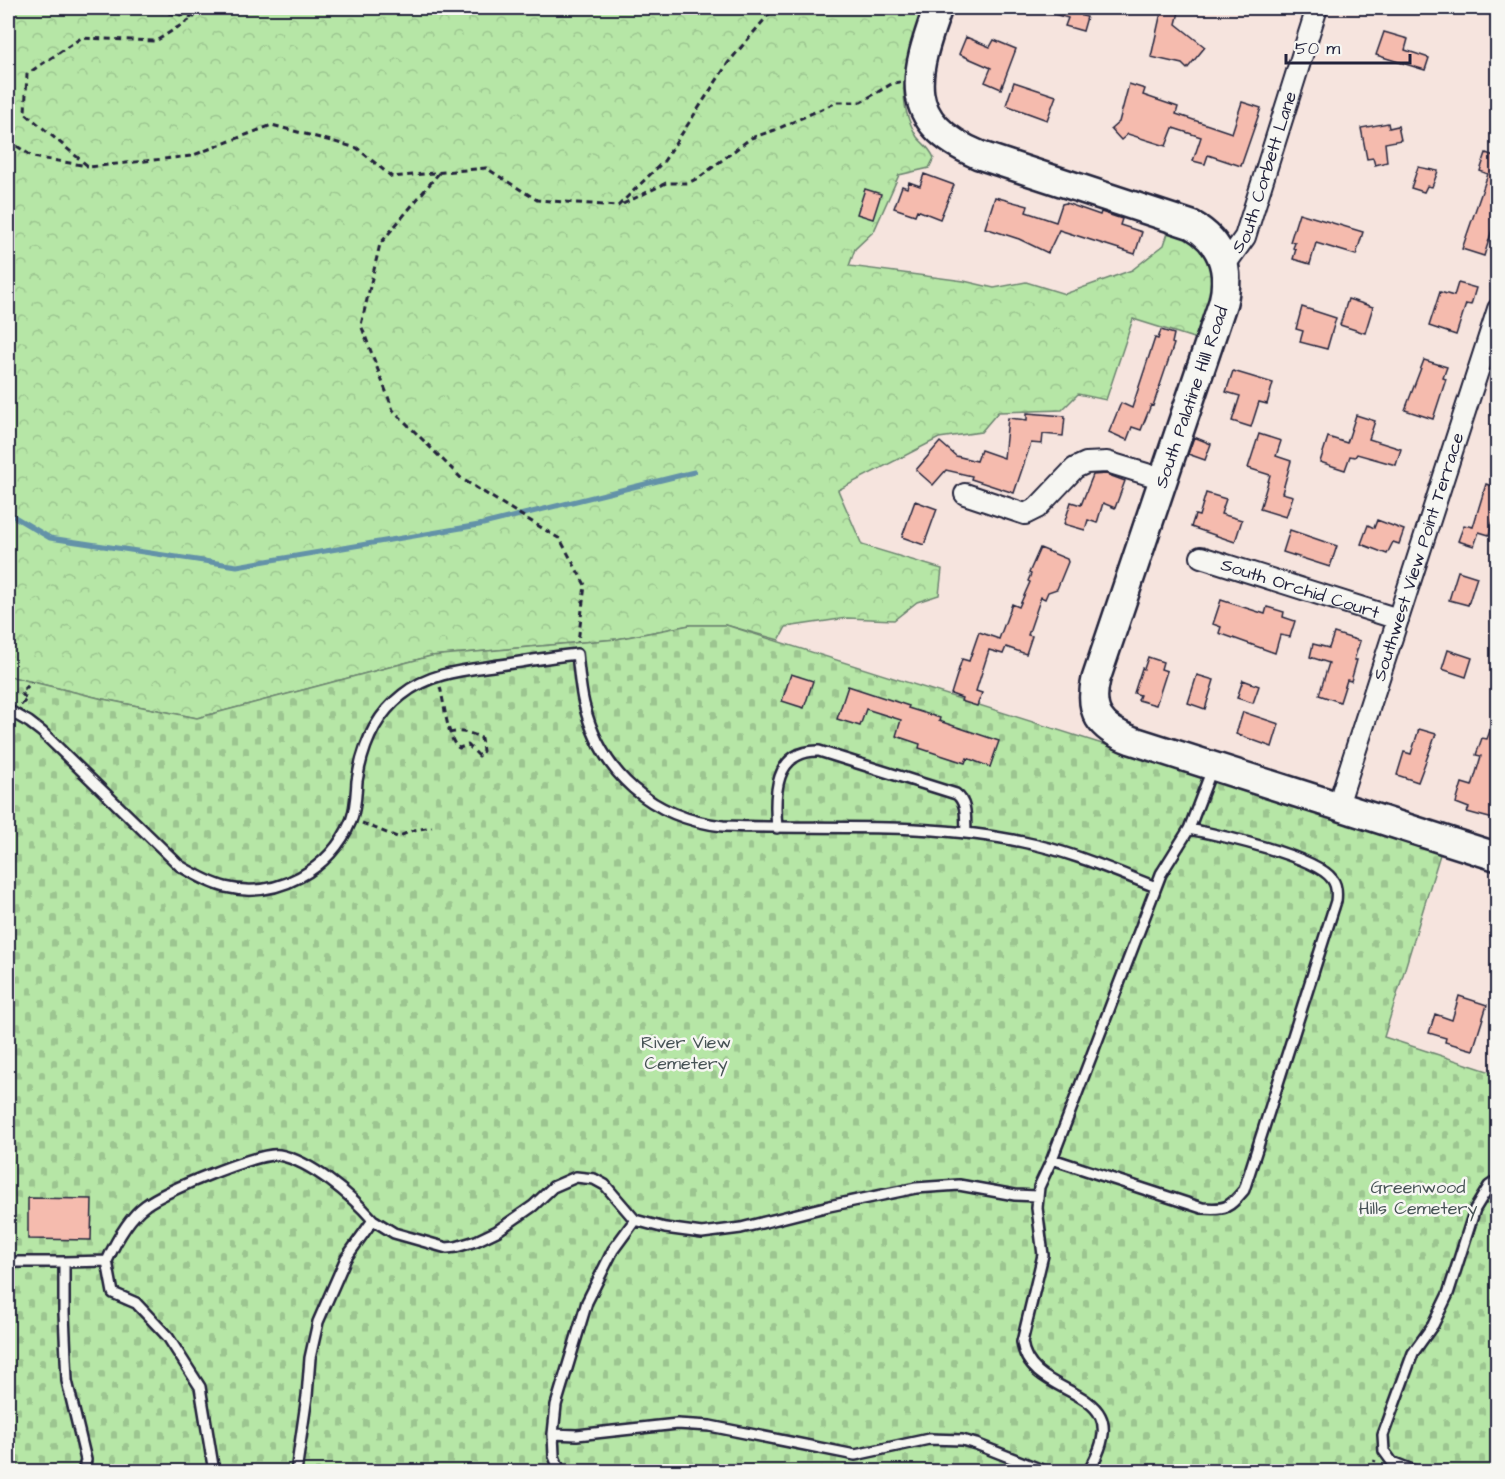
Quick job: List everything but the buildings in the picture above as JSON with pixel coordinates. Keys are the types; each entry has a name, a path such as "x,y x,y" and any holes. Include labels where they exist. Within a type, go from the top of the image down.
{"street":[{"name":"South Palatine Hill Road","path":"938,8 919,67 919,86 928,117 939,131 955,143 990,159 1182,221 1199,229 1211,240 1221,253 1225,265 1226,291 1223,302 1096,679 1093,701 1098,716 1102,722 1121,736 1497,857"},
{"name":"South Corbett Lane","path":"1225,265 1245,237 1317,8"},
{"name":"Southwest View Point Terrace","path":"1338,805 1497,309"},
{"path":"964,494 1024,514 1037,508 1075,468 1086,463 1107,462 1163,479"},
{"name":"South Orchid Court","path":"1201,557 1398,620"}],"lane":[{"path":"11,711 50,739 180,866 197,876 225,887 255,889 276,887 293,881 322,863 332,852 351,820 360,764 369,736 379,719 402,695 414,686 436,676 577,654 583,702 590,725 605,755 635,791 666,811 690,821 723,826 863,827 966,833 1024,842 1060,851 1156,886"},
{"path":"777,828 777,788 782,772 791,759 809,751 819,751 956,794 964,805 966,833"},
{"path":"1088,1472 1103,1442 1102,1418 1088,1401 1041,1374 1028,1361 1023,1352 1022,1342 1043,1255 1037,1197 1156,886 1167,862 1190,829 1213,766"},
{"path":"1052,1159 1202,1208 1217,1209 1231,1205 1244,1190 1337,892 1334,880 1328,874 1306,861 1232,838 1190,829"},
{"path":"214,1472 200,1387 168,1337 136,1304 113,1293 107,1261 128,1223 146,1205 183,1185 243,1163 278,1155 300,1163 355,1199 374,1220 394,1233 447,1248 476,1241 497,1231 533,1206 554,1187 576,1176 584,1176 605,1185 635,1220 702,1233 741,1228 829,1206 916,1188 958,1185 1037,1197"},
{"path":"1417,1472 1392,1462 1384,1451 1383,1435 1413,1353 1433,1325 1448,1294 1475,1209 1489,1186 1497,1180"},
{"path":"296,1472 310,1358 318,1322 346,1258 374,1220"},
{"path":"560,1472 554,1456 553,1434 556,1406 587,1302 613,1250 635,1220"},
{"path":"8,1262 107,1261"},
{"path":"64,1262 67,1382 86,1460 83,1472"},
{"path":"553,1434 577,1435 677,1424 711,1426 855,1455 929,1439 962,1440 1047,1472"}],"path":[{"path":"89,167 25,112 27,74 81,39 156,41 194,17 137,8"},
{"path":"618,206 664,161 728,63 774,8"},
{"path":"8,140 33,157 89,167 191,156 272,125 357,148 392,177 486,168 537,200 618,206 666,183 688,183 700,177 751,138 775,130 837,102 861,102 893,83 903,82 919,86"},
{"path":"439,173 380,244 361,325 393,410 462,479 560,538 585,585 577,654"},
{"path":"436,676 445,702 447,726 456,748 468,746 479,756 483,751 481,738 474,734 456,731 450,733"},
{"path":"11,711 27,699 21,693 32,682"},
{"path":"351,820 397,837 414,830 432,827"}],"green space":[{"path":"8,8 925,8 911,49 904,92 909,120 917,137 934,158 929,168 899,175 874,231 855,249 849,266 964,281 994,288 1026,282 1065,294 1132,270 1164,245 1171,224 1196,237 1217,276 1200,340 1133,319 1106,400 1078,394 1062,410 998,412 981,432 939,438 838,490 862,545 942,569 939,595 917,602 894,620 847,618 786,627 779,640 726,625 690,625 617,639 431,656 197,718 103,699 8,676"},
{"name":"River View Cemetery","path":"690,625 726,625 1441,851 1384,1037 1497,1074 1497,1471 8,1471 8,676 103,699 197,718 431,656 617,639"}],"waterway":[{"path":"8,513 50,538 237,566 479,525 694,472"}],"park label":[{"name":"Greenwood Hills Cemetery","path":"1418,1197"}]}
